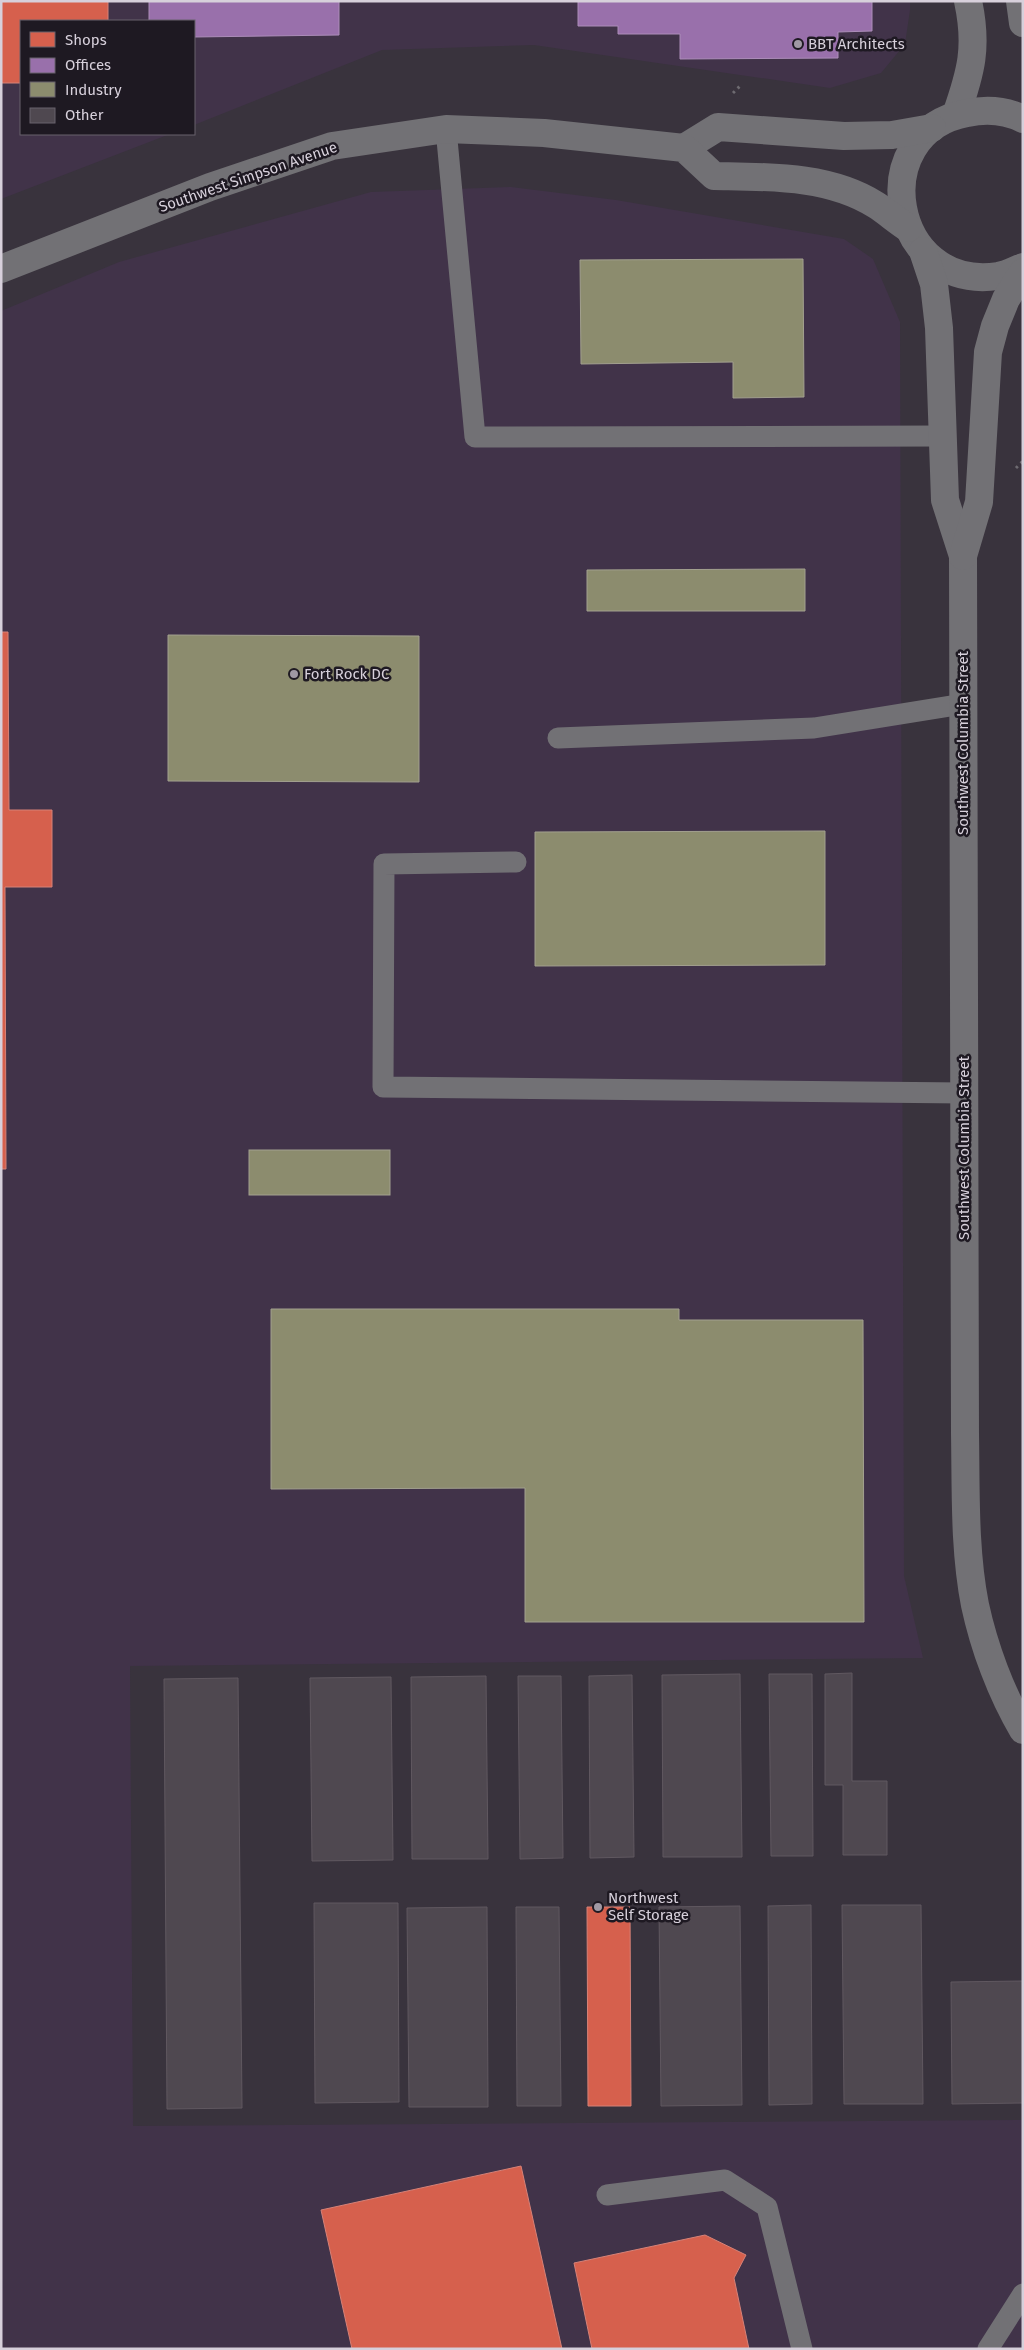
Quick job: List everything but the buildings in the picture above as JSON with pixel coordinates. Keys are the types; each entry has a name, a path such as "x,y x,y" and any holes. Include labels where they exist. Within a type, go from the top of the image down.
{"street":[{"path":"956,115 968,82 973,50 973,27 968,1"},
{"path":"1020,1 1023,23"},
{"path":"1023,118 984,110 956,115 932,128 913,148 902,174 900,202 908,228 923,251 945,268 971,276 998,276 1023,267"},
{"path":"908,228 875,204 837,188 799,180 714,176 684,148 718,127 844,136 892,135 932,128"},
{"name":"Southwest Simpson Avenue","path":"1,269 210,187 332,146 446,129 544,133 684,148"},
{"name":"Southwest Columbia Street","path":"923,251 934,284 939,328 945,500 963,556"},
{"name":"Southwest Columbia Street","path":"1023,272 1006,298 995,326 988,352 979,502 963,556 965,1432 968,1542 978,1613 992,1663 1023,1730"}],"lane":[{"path":"446,129 475,438 942,436"},
{"path":"558,738 814,728 963,704"},
{"path":"516,862 384,864 383,1087 964,1093"},
{"path":"607,2195 725,2180 767,2207 802,2349"},
{"path":"988,2349 1023,2294"}],"shaded area":[{"path":"1,1 910,1 905,44 881,73 830,88 534,45 382,50 195,125 195,20 20,20 20,135 167,135 1,199"},
{"path":"511,187 616,200 844,239 873,259 900,322 904,1576 923,1658 130,1666 133,2126 1023,2120 1023,2349 1,2349 1,311 119,262 371,192"}],"place":[{"name":"BBT Architects","path":"798,44"},
{"name":"Fort Rock DC","path":"294,674"},
{"name":"Northwest Self Storage","path":"598,1907"}]}
